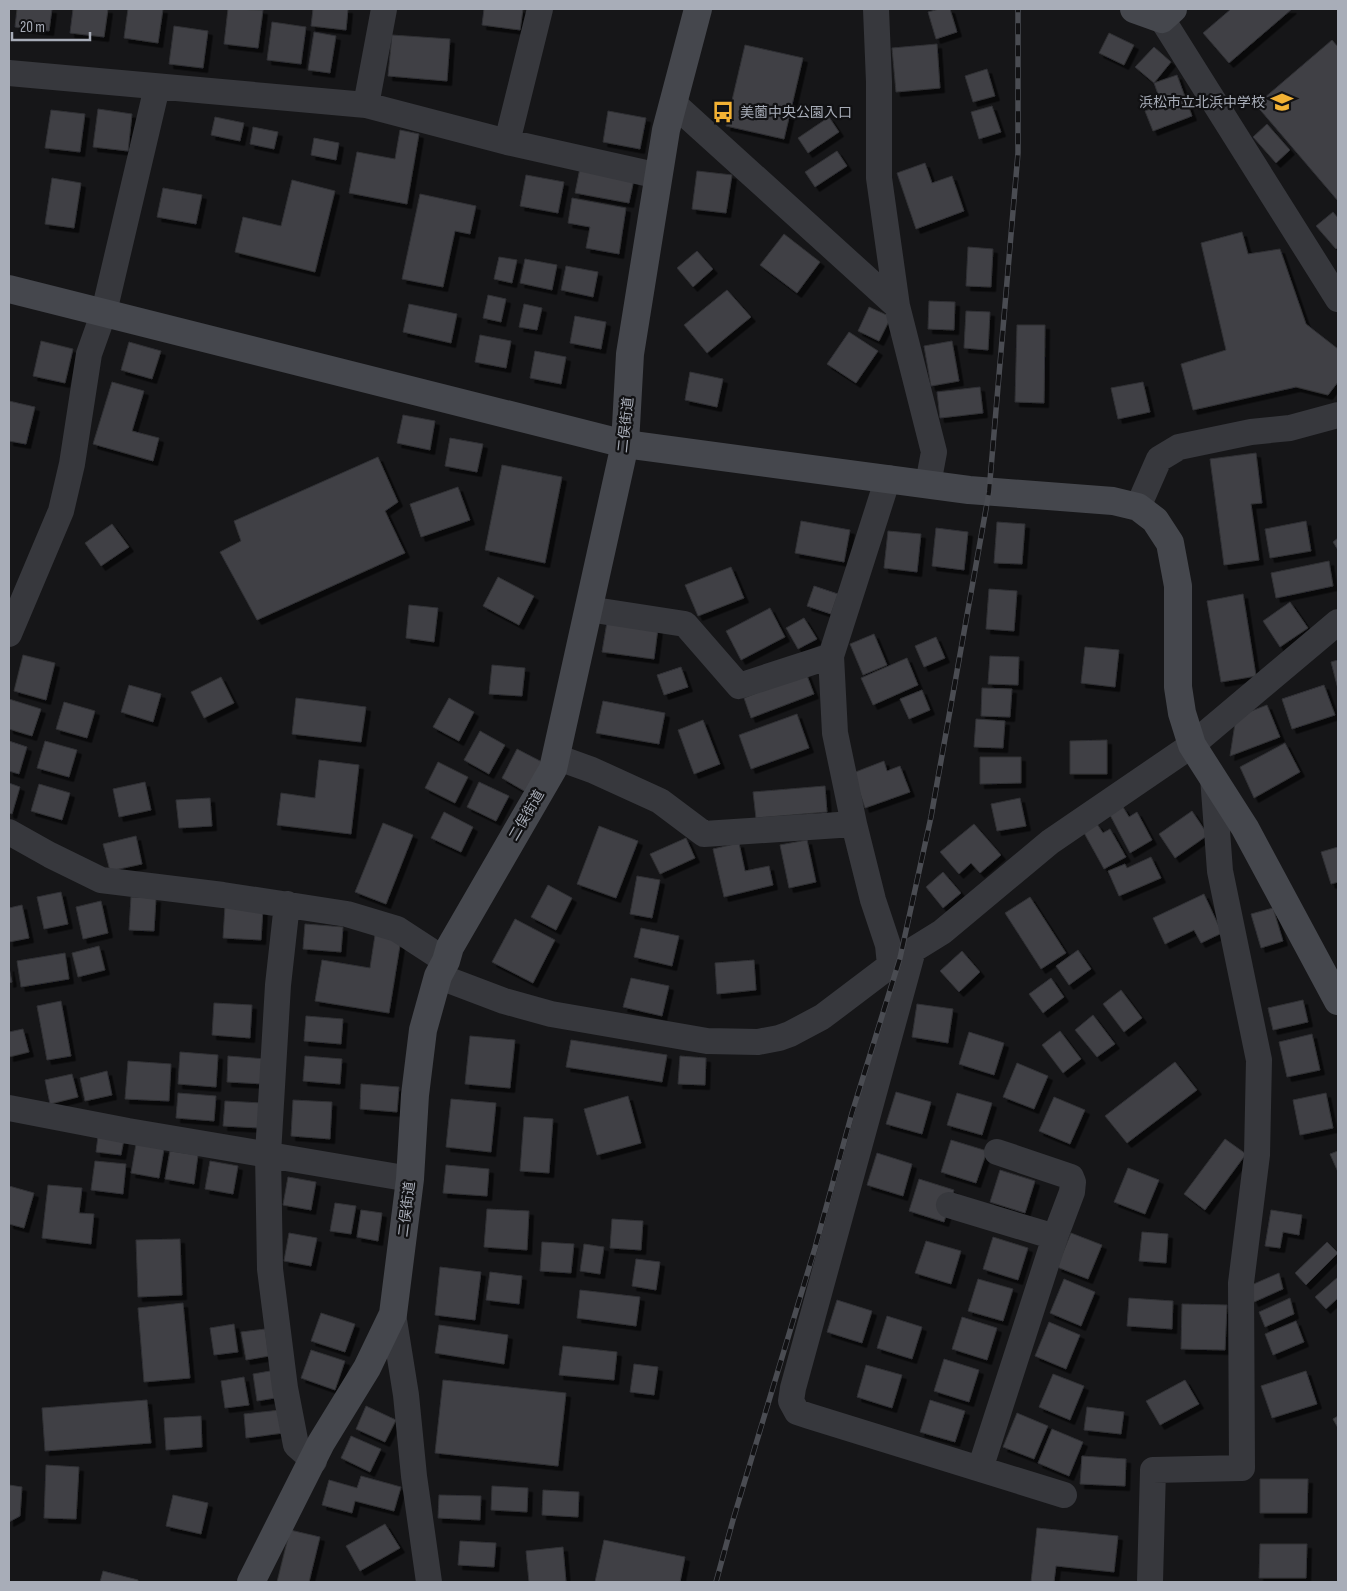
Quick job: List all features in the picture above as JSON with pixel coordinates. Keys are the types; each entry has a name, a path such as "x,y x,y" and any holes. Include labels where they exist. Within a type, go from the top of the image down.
{"street":[{"path":"366,105 384,9"},
{"path":"507,142 540,9"},
{"name":"二俣街道","path":"251,1582 314,1461 321,1443 367,1368 393,1314 410,1179 415,1095 423,1030 450,947 553,769 625,444 630,354 666,130 698,9"},
{"path":"876,9 879,82 879,178 897,306 934,452 928,484"},
{"path":"1134,9 1168,14 1338,299"},
{"path":"9,73 366,105 507,142 659,176"},
{"path":"9,634 61,511 72,464 89,354 104,312 157,87"},
{"path":"673,103 897,306"},
{"path":"9,289 625,444 968,490 1113,501 1138,507 1155,520 1170,543 1178,586 1178,687 1182,712 1192,745 1330,968 1338,1000"},
{"path":"1138,507 1159,459 1179,447 1251,432 1290,428 1338,415"},
{"path":"888,478 831,656 835,733 854,824 873,900 888,945 890,964"},
{"path":"588,609 685,624 739,686 831,656"},
{"path":"9,832 101,880 286,904 347,914 397,929 442,968 504,1001 551,1014 707,1041 758,1042 790,1034 822,1017 890,964 942,932 1050,842 1192,745 1338,622"},
{"path":"556,757 592,770 660,801 704,834 854,824"},
{"path":"1150,1582 1153,1470 1242,1468 1242,1283 1257,1155 1259,1060 1220,871 1213,777"},
{"path":"286,904 278,985 268,1154 270,1269 285,1388 296,1445 314,1461"},
{"path":"913,950 791,1401 797,1412 1064,1495"},
{"path":"9,1108 109,1128 410,1179"},
{"path":"980,1469 1074,1182 1071,1177 997,1152"},
{"path":"949,1205 1055,1237"},
{"path":"393,1314 406,1395 414,1476 429,1582"}],"building":[{"path":"17,9 52,9 49,31 15,27"},
{"path":"73,9 108,9 104,37 70,33"},
{"path":"128,9 163,9 158,43 124,38"},
{"path":"228,9 263,10 258,48 224,44"},
{"path":"313,9 348,9 346,30 311,26"},
{"path":"484,9 523,9 520,30 482,25"},
{"path":"950,9 957,32 936,39 928,12"},
{"path":"1231,9 1292,9 1229,63 1203,33"},
{"path":"272,22 306,27 301,64 267,60"},
{"path":"174,26 208,31 203,68 169,64"},
{"path":"314,32 336,36 330,73 308,70"},
{"path":"1109,33 1134,45 1124,65 1099,53"},
{"path":"392,35 450,39 447,81 388,76"},
{"path":"1332,40 1338,47 1338,201 1256,105"},
{"path":"937,44 940,88 896,92 892,48"},
{"path":"745,45 803,58 784,139 726,126"},
{"path":"1154,47 1171,62 1154,83 1135,67"},
{"path":"987,69 995,96 973,102 965,76"},
{"path":"1177,75 1192,116 1153,131 1145,111 1162,105 1154,83"},
{"path":"992,106 1001,132 979,139 971,112"},
{"path":"98,109 132,114 128,151 93,147"},
{"path":"51,110 85,114 80,152 45,148"},
{"path":"608,111 646,118 640,149 603,142"},
{"path":"215,117 244,123 240,141 211,135"},
{"path":"829,117 839,132 808,153 798,138"},
{"path":"1267,124 1290,150 1276,163 1253,137"},
{"path":"253,127 278,132 274,149 250,144"},
{"path":"400,130 419,134 407,204 349,193 357,152 395,159"},
{"path":"314,138 339,143 336,160 311,155"},
{"path":"837,151 847,166 815,187 805,172"},
{"path":"925,163 932,183 952,176 964,211 916,229 897,173"},
{"path":"580,168 634,179 629,203 575,193"},
{"path":"697,171 732,175 726,213 692,209"},
{"path":"526,175 564,182 558,213 520,206"},
{"path":"52,178 81,183 74,228 45,224"},
{"path":"292,180 335,191 315,272 235,252 243,217 281,226"},
{"path":"163,188 202,195 196,224 157,217"},
{"path":"420,194 476,206 470,234 455,231 443,287 402,279"},
{"path":"572,198 626,208 619,254 586,248 590,227 568,223"},
{"path":"1333,212 1338,218 1338,247 1336,249 1316,226"},
{"path":"1242,232 1248,254 1280,249 1306,324 1338,349 1338,382 1328,395 1296,387 1193,410 1181,364 1226,350 1201,243"},
{"path":"784,234 820,262 797,293 760,265"},
{"path":"968,247 993,249 991,287 966,286"},
{"path":"697,251 713,269 693,287 677,268"},
{"path":"499,257 517,260 512,283 494,279"},
{"path":"525,259 557,265 552,290 520,283"},
{"path":"566,266 598,272 593,297 561,290"},
{"path":"727,290 751,317 707,353 684,325"},
{"path":"488,295 506,299 501,322 483,318"},
{"path":"929,301 955,302 954,330 928,329"},
{"path":"409,304 457,314 451,343 403,332"},
{"path":"524,304 542,308 537,330 519,327"},
{"path":"869,307 891,317 879,341 858,331"},
{"path":"966,311 990,312 988,350 964,348"},
{"path":"575,316 606,322 601,349 570,343"},
{"path":"1017,325 1045,325 1044,403 1015,402"},
{"path":"849,332 878,351 856,383 827,364"},
{"path":"480,335 511,341 506,368 475,362"},
{"path":"41,341 73,349 65,383 33,376"},
{"path":"952,341 959,381 931,386 924,346"},
{"path":"129,342 161,351 152,379 121,370"},
{"path":"535,351 566,357 561,384 530,378"},
{"path":"690,372 723,379 717,407 685,400"},
{"path":"112,382 144,391 132,431 159,438 153,461 93,444"},
{"path":"1143,382 1150,412 1118,419 1111,388"},
{"path":"980,387 983,413 940,418 937,392"},
{"path":"9,401 35,407 26,444 9,441"},
{"path":"403,415 435,421 430,450 397,443"},
{"path":"450,438 483,444 477,472 445,466"},
{"path":"1256,453 1262,503 1251,504 1259,560 1224,565 1210,459"},
{"path":"378,457 398,502 385,511 405,553 257,620 220,552 241,541 234,521"},
{"path":"502,465 562,477 545,563 485,550"},
{"path":"458,487 470,520 421,537 410,504"},
{"path":"801,521 850,530 844,562 795,553"},
{"path":"1306,521 1311,551 1270,558 1265,529"},
{"path":"997,522 1025,524 1022,564 994,563"},
{"path":"112,524 129,547 101,566 85,543"},
{"path":"936,528 968,532 964,570 932,566"},
{"path":"888,531 921,534 917,572 884,568"},
{"path":"1338,538 1338,550 1333,542"},
{"path":"1329,561 1333,586 1276,598 1271,573"},
{"path":"731,567 744,598 698,616 685,585"},
{"path":"498,577 534,596 519,625 483,606"},
{"path":"814,586 838,594 831,614 807,606"},
{"path":"989,589 1017,591 1014,631 986,629"},
{"path":"1243,594 1256,676 1221,682 1207,601"},
{"path":"1290,602 1308,628 1280,647 1263,621"},
{"path":"409,605 438,608 434,642 406,638"},
{"path":"770,608 785,637 741,660 726,631"},
{"path":"804,618 817,639 798,649 786,628"},
{"path":"607,622 658,628 654,659 602,652"},
{"path":"874,634 887,665 863,675 850,644"},
{"path":"936,637 945,658 924,667 915,646"},
{"path":"1085,647 1119,650 1115,687 1081,683"},
{"path":"23,655 55,663 46,700 14,691"},
{"path":"990,656 1019,657 1018,685 988,684"},
{"path":"907,658 918,685 873,705 861,678"},
{"path":"1338,660 1338,689 1331,662"},
{"path":"492,665 525,668 522,696 489,694"},
{"path":"681,667 688,687 664,695 657,675"},
{"path":"806,673 814,694 751,718 744,698"},
{"path":"221,677 234,703 204,718 191,692"},
{"path":"129,685 161,694 153,722 121,712"},
{"path":"1324,685 1335,715 1292,729 1282,699"},
{"path":"982,688 1012,689 1010,717 981,716"},
{"path":"922,690 930,710 909,719 900,699"},
{"path":"296,698 366,707 361,742 292,734"},
{"path":"449,698 474,712 459,741 433,727"},
{"path":"9,699 41,709 32,736 9,729"},
{"path":"603,701 665,713 659,744 596,733"},
{"path":"64,702 95,711 87,738 56,729"},
{"path":"1267,705 1280,737 1230,756 1236,717"},
{"path":"797,714 809,748 751,769 739,735"},
{"path":"976,719 1005,721 1003,748 974,747"},
{"path":"703,720 720,764 694,774 678,730"},
{"path":"480,731 505,745 489,774 464,760"},
{"path":"1107,740 1107,774 1070,774 1070,741"},
{"path":"9,741 27,747 19,774 9,771"},
{"path":"45,741 77,750 69,777 37,768"},
{"path":"1285,743 1300,772 1254,798 1240,767"},
{"path":"517,749 542,762 526,792 502,778"},
{"path":"980,757 1021,757 1021,783 980,784"},
{"path":"319,760 359,765 351,834 277,825 281,793 315,798"},
{"path":"884,761 887,771 900,766 910,792 865,808 853,773"},
{"path":"438,762 468,777 455,803 425,788"},
{"path":"145,782 151,810 119,817 113,789"},
{"path":"479,782 509,796 496,821 467,807"},
{"path":"9,783 20,787 12,814 9,813"},
{"path":"39,784 70,793 62,820 31,811"},
{"path":"825,786 827,812 756,818 753,792"},
{"path":"210,798 212,826 179,828 176,800"},
{"path":"1020,798 1026,826 997,831 991,804"},
{"path":"1123,807 1129,817 1137,812 1152,840 1130,853 1110,815"},
{"path":"1192,811 1208,835 1175,858 1159,834"},
{"path":"444,812 473,827 461,852 431,838"},
{"path":"383,823 413,835 386,904 355,892"},
{"path":"974,824 1001,855 980,873 971,863 959,874 940,852"},
{"path":"1097,824 1103,833 1110,829 1126,857 1104,869 1083,831"},
{"path":"599,826 638,841 616,898 577,884"},
{"path":"136,836 142,864 110,871 103,844"},
{"path":"686,838 695,858 660,874 650,854"},
{"path":"807,840 816,882 789,888 780,845"},
{"path":"739,843 745,871 769,866 773,885 724,897 713,849"},
{"path":"1338,847 1338,882 1331,884 1321,852"},
{"path":"1151,857 1161,878 1119,896 1108,871 1125,864 1127,868"},
{"path":"943,872 961,893 943,908 926,887"},
{"path":"637,876 660,880 652,918 630,914"},
{"path":"548,885 572,898 556,930 531,917"},
{"path":"61,892 68,924 44,929 37,897"},
{"path":"1204,894 1222,933 1201,943 1194,930 1165,944 1153,918"},
{"path":"131,897 156,898 154,931 129,930"},
{"path":"1030,897 1066,953 1041,969 1005,913"},
{"path":"101,901 108,933 83,939 76,907"},
{"path":"22,905 29,938 9,942 9,908"},
{"path":"225,906 263,908 261,940 223,938"},
{"path":"1273,908 1283,941 1261,948 1251,914"},
{"path":"515,919 555,940 533,983 492,962"},
{"path":"305,924 343,927 341,952 303,949"},
{"path":"641,928 679,936 672,966 634,957"},
{"path":"375,935 401,939 389,1013 315,1001 322,960 370,968"},
{"path":"99,946 105,970 78,977 72,953"},
{"path":"1078,950 1091,969 1069,985 1056,966"},
{"path":"962,951 980,972 959,992 940,971"},
{"path":"65,953 69,979 21,987 17,961"},
{"path":"754,960 756,990 717,994 715,963"},
{"path":"9,967 12,982 9,983"},
{"path":"631,978 669,986 662,1016 623,1007"},
{"path":"1051,978 1064,997 1043,1013 1029,994"},
{"path":"1121,990 1142,1018 1124,1032 1103,1004"},
{"path":"1303,1000 1308,1022 1273,1030 1268,1008"},
{"path":"61,1001 71,1056 47,1060 37,1006"},
{"path":"214,1003 252,1005 250,1038 212,1035"},
{"path":"917,1004 953,1009 948,1043 912,1037"},
{"path":"1093,1015 1115,1044 1097,1057 1075,1030"},
{"path":"306,1016 343,1019 341,1044 304,1041"},
{"path":"23,1029 29,1052 9,1057 9,1032"},
{"path":"1060,1031 1081,1059 1063,1073 1042,1045"},
{"path":"969,1032 1004,1043 994,1075 959,1064"},
{"path":"1312,1034 1320,1070 1287,1077 1279,1042"},
{"path":"470,1036 515,1040 510,1088 465,1084"},
{"path":"571,1040 667,1055 662,1082 566,1067"},
{"path":"180,1052 218,1055 216,1087 178,1084"},
{"path":"228,1056 266,1059 264,1084 227,1082"},
{"path":"305,1056 342,1059 340,1084 303,1081"},
{"path":"680,1056 706,1058 705,1085 678,1084"},
{"path":"128,1061 171,1064 169,1101 125,1099"},
{"path":"1175,1062 1197,1090 1127,1143 1105,1116"},
{"path":"1017,1063 1048,1076 1034,1109 1003,1097"},
{"path":"107,1071 112,1095 85,1101 80,1078"},
{"path":"72,1074 78,1097 50,1104 45,1080"},
{"path":"361,1084 399,1087 397,1112 360,1109"},
{"path":"896,1092 931,1102 922,1134 886,1124"},
{"path":"178,1093 216,1096 214,1121 176,1118"},
{"path":"957,1093 992,1103 982,1135 947,1125"},
{"path":"1326,1093 1333,1128 1300,1135 1293,1100"},
{"path":"628,1096 641,1143 597,1155 584,1109"},
{"path":"1054,1097 1085,1110 1070,1144 1039,1131"},
{"path":"451,1099 496,1103 491,1152 446,1147"},
{"path":"293,1100 332,1102 330,1139 291,1136"},
{"path":"225,1101 262,1103 260,1128 223,1126"},
{"path":"524,1117 553,1119 549,1173 520,1171"},
{"path":"98,1136 124,1139 121,1155 96,1152"},
{"path":"1225,1139 1246,1154 1205,1210 1184,1194"},
{"path":"951,1140 987,1151 976,1183 941,1172"},
{"path":"136,1144 164,1149 159,1178 131,1173"},
{"path":"170,1151 198,1155 194,1184 165,1179"},
{"path":"1338,1151 1338,1172 1330,1154"},
{"path":"877,1153 912,1164 903,1196 867,1185"},
{"path":"95,1161 126,1164 123,1194 91,1190"},
{"path":"210,1161 238,1166 233,1194 205,1189"},
{"path":"446,1165 489,1169 487,1196 443,1193"},
{"path":"1128,1168 1159,1180 1145,1214 1114,1202"},
{"path":"1000,1170 1035,1181 1025,1213 990,1202"},
{"path":"288,1177 316,1182 311,1210 283,1205"},
{"path":"919,1179 954,1190 944,1222 909,1211"},
{"path":"48,1185 82,1188 79,1213 94,1214 91,1244 42,1238"},
{"path":"9,1186 34,1193 24,1228 9,1224"},
{"path":"335,1203 356,1206 351,1234 330,1231"},
{"path":"487,1209 529,1211 527,1250 484,1247"},
{"path":"361,1210 382,1213 378,1241 357,1237"},
{"path":"1271,1210 1302,1215 1299,1235 1283,1232 1280,1248 1265,1246"},
{"path":"612,1219 643,1221 641,1250 610,1248"},
{"path":"1142,1232 1168,1234 1166,1263 1139,1261"},
{"path":"289,1233 317,1238 311,1266 284,1261"},
{"path":"1071,1233 1102,1245 1088,1279 1057,1267"},
{"path":"993,1237 1028,1248 1018,1280 983,1269"},
{"path":"180,1239 182,1295 138,1297 136,1240"},
{"path":"926,1241 961,1251 951,1284 915,1273"},
{"path":"542,1242 574,1244 571,1273 540,1271"},
{"path":"1327,1242 1338,1253 1306,1285 1295,1273"},
{"path":"584,1244 604,1247 600,1274 580,1271"},
{"path":"636,1259 660,1262 656,1290 632,1286"},
{"path":"440,1267 481,1272 475,1320 435,1315"},
{"path":"490,1272 522,1276 519,1304 486,1300"},
{"path":"1279,1273 1283,1289 1254,1302 1247,1287"},
{"path":"1338,1277 1338,1298 1326,1309 1315,1297"},
{"path":"978,1279 1013,1289 1003,1321 968,1311"},
{"path":"1064,1279 1095,1292 1081,1326 1050,1313"},
{"path":"580,1290 640,1297 636,1326 577,1318"},
{"path":"1129,1298 1173,1301 1172,1329 1127,1326"},
{"path":"1290,1298 1294,1314 1265,1327 1259,1312"},
{"path":"837,1300 872,1311 862,1343 827,1332"},
{"path":"183,1303 190,1378 144,1382 138,1308"},
{"path":"1182,1304 1227,1305 1225,1350 1181,1349"},
{"path":"321,1313 355,1324 345,1352 311,1341"},
{"path":"887,1316 922,1327 912,1359 877,1348"},
{"path":"962,1317 997,1328 987,1360 952,1349"},
{"path":"1296,1321 1304,1342 1273,1355 1265,1334"},
{"path":"1049,1322 1080,1335 1066,1369 1035,1356"},
{"path":"234,1324 238,1352 214,1355 210,1328"},
{"path":"439,1325 508,1335 504,1364 435,1353"},
{"path":"265,1329 269,1356 246,1360 241,1332"},
{"path":"563,1346 617,1352 614,1380 559,1375"},
{"path":"311,1350 345,1361 335,1390 301,1378"},
{"path":"944,1359 979,1370 969,1402 934,1391"},
{"path":"634,1364 658,1367 654,1395 630,1392"},
{"path":"866,1365 902,1375 892,1408 857,1397"},
{"path":"276,1370 281,1397 257,1401 253,1374"},
{"path":"1306,1371 1317,1404 1272,1418 1261,1386"},
{"path":"1053,1374 1084,1386 1070,1420 1039,1407"},
{"path":"244,1377 249,1405 225,1408 221,1381"},
{"path":"443,1380 566,1393 558,1466 435,1453"},
{"path":"1185,1380 1199,1404 1160,1425 1146,1401"},
{"path":"147,1400 151,1443 45,1451 42,1408"},
{"path":"930,1400 965,1411 955,1442 920,1432"},
{"path":"366,1406 396,1420 385,1442 356,1429"},
{"path":"1087,1407 1124,1412 1121,1434 1084,1430"},
{"path":"280,1410 283,1433 246,1438 244,1414"},
{"path":"1017,1413 1048,1426 1034,1459 1003,1447"},
{"path":"201,1416 202,1447 166,1450 164,1418"},
{"path":"1338,1416 1338,1428 1333,1419"},
{"path":"1052,1429 1083,1442 1069,1476 1038,1463"},
{"path":"351,1436 381,1449 370,1472 341,1458"},
{"path":"1082,1456 1126,1459 1125,1486 1080,1484"},
{"path":"46,1465 79,1467 76,1519 44,1518"},
{"path":"361,1476 401,1487 394,1511 355,1501 352,1513 322,1505 329,1480 357,1488"},
{"path":"1260,1479 1308,1479 1307,1513 1260,1513"},
{"path":"9,1485 22,1487 20,1516 9,1522"},
{"path":"492,1486 528,1488 527,1512 491,1510"},
{"path":"543,1490 579,1492 578,1517 542,1515"},
{"path":"173,1495 208,1503 201,1534 166,1526"},
{"path":"439,1495 481,1496 480,1520 438,1518"},
{"path":"385,1524 400,1548 360,1571 346,1546"},
{"path":"1037,1528 1118,1536 1114,1572 1056,1566 1054,1582 1031,1582"},
{"path":"290,1530 320,1537 309,1582 277,1582"},
{"path":"604,1540 685,1557 680,1582 595,1582"},
{"path":"460,1541 496,1543 494,1567 458,1565"},
{"path":"1260,1544 1307,1544 1306,1578 1259,1578"},
{"path":"563,1547 566,1582 529,1582 526,1551"},
{"path":"103,1571 138,1580 138,1582 100,1582"}],"railway":[{"path":"716,1582 815,1248 852,1113 900,958 931,817 989,492 1018,153 1018,9"}],"place":[{"name":"浜松市立北浜中学校","path":"1282,102"},
{"name":"美薗中央公園入口","path":"723,112"}]}
